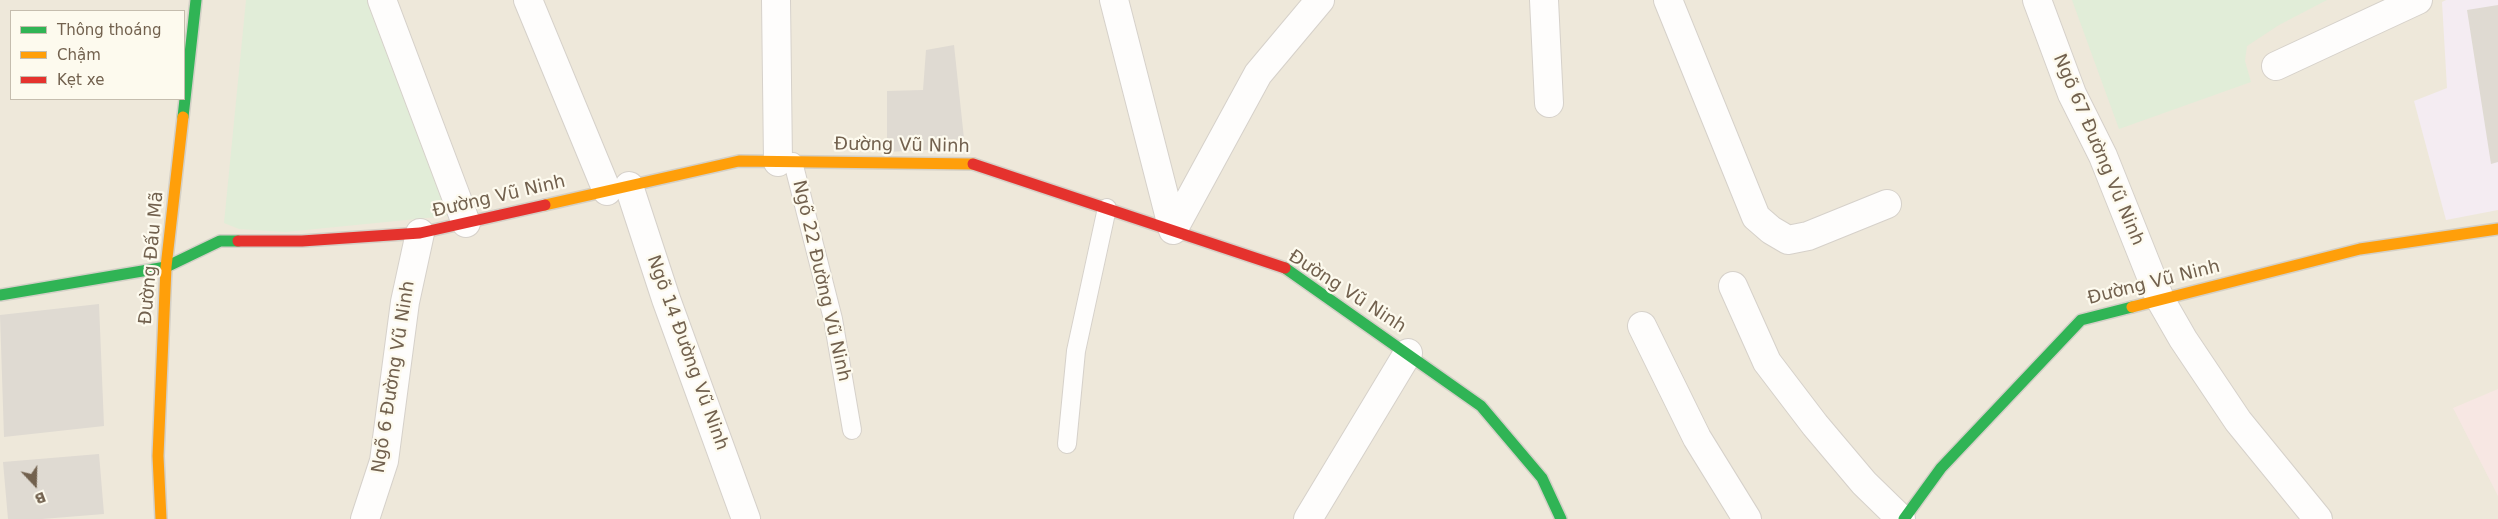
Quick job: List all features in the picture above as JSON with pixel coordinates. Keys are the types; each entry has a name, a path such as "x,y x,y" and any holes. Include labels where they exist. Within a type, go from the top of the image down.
{"street":[{"name":"Đường Đấu Mã","path":"185,98 196,0"},
{"path":"382,0 466,223"},
{"name":"Ngõ 14 Đường Vũ Ninh","path":"528,0 618,188 666,298 746,519"},
{"path":"776,0 786,162"},
{"path":"1114,0 1173,230"},
{"path":"1173,230 1258,74 1320,0"},
{"path":"1544,0 1549,102"},
{"path":"1668,0 1756,217 1771,230 1788,240 1808,236 1887,204"},
{"name":"Ngõ 67 Đường Vũ Ninh","path":"2037,0 2072,94 2103,156 2160,299 2183,339 2238,421 2318,519"},
{"path":"2276,66 2418,0"},
{"name":"Đường Đấu Mã","path":"161,519 158,456 166,267 185,100"},
{"name":"Đường Vũ Ninh","path":"0,295 166,267 220,241 302,241 420,233 739,161 977,164 1288,269 1481,406 1542,478 1561,519"},
{"name":"Đường Vũ Ninh","path":"1902,519 1941,468 2081,320 2360,249 2498,229"},
{"name":"Ngõ 6 Đường Vũ Ninh","path":"365,519 384,461 405,302 420,233"},
{"path":"1733,286 1767,362 1815,425 1864,482 1902,519"},
{"path":"1642,326 1697,438 1747,519"},
{"path":"1308,519 1408,353"}],"lane":[{"name":"Ngõ 22 Đường Vũ Ninh","path":"786,162 833,319 852,430"},
{"path":"1067,444 1076,351 1107,208"}],"shaded area":[{"path":"0,0 2498,0 2498,519 0,519"},
{"path":"2446,0 2498,0 2498,210 2446,220 2414,101 2447,88 2442,2"},
{"path":"2498,389 2498,496 2453,408"}],"green space":[{"path":"246,0 373,0 447,216 285,232 239,229 224,223"},
{"path":"2072,0 2327,0 2279,25 2247,46 2245,61 2251,82 2119,129"}],"building":[{"path":"2498,5 2498,162 2491,164 2467,10"},
{"path":"954,45 965,148 887,152 887,91 923,90 926,50"},
{"path":"99,304 104,426 4,437 0,315"},
{"path":"99,454 104,514 42,519 8,519 3,462"}],"traffic: fast":[{"path":"185,99 196,0"},
{"path":"183,117 185,100"},
{"path":"0,295 166,267 220,241 238,241"},
{"path":"1285,268 1481,406 1542,478 1561,519"},
{"path":"1904,519 1941,468 2081,320 2132,307"}],"traffic: slow":[{"path":"161,519 158,456 166,267 183,117"},
{"path":"545,205 739,161 973,164"},
{"path":"2132,307 2360,249 2498,229"}],"traffic: jam":[{"path":"973,164 1285,268"},
{"path":"238,241 302,241 420,233 545,205"}]}
